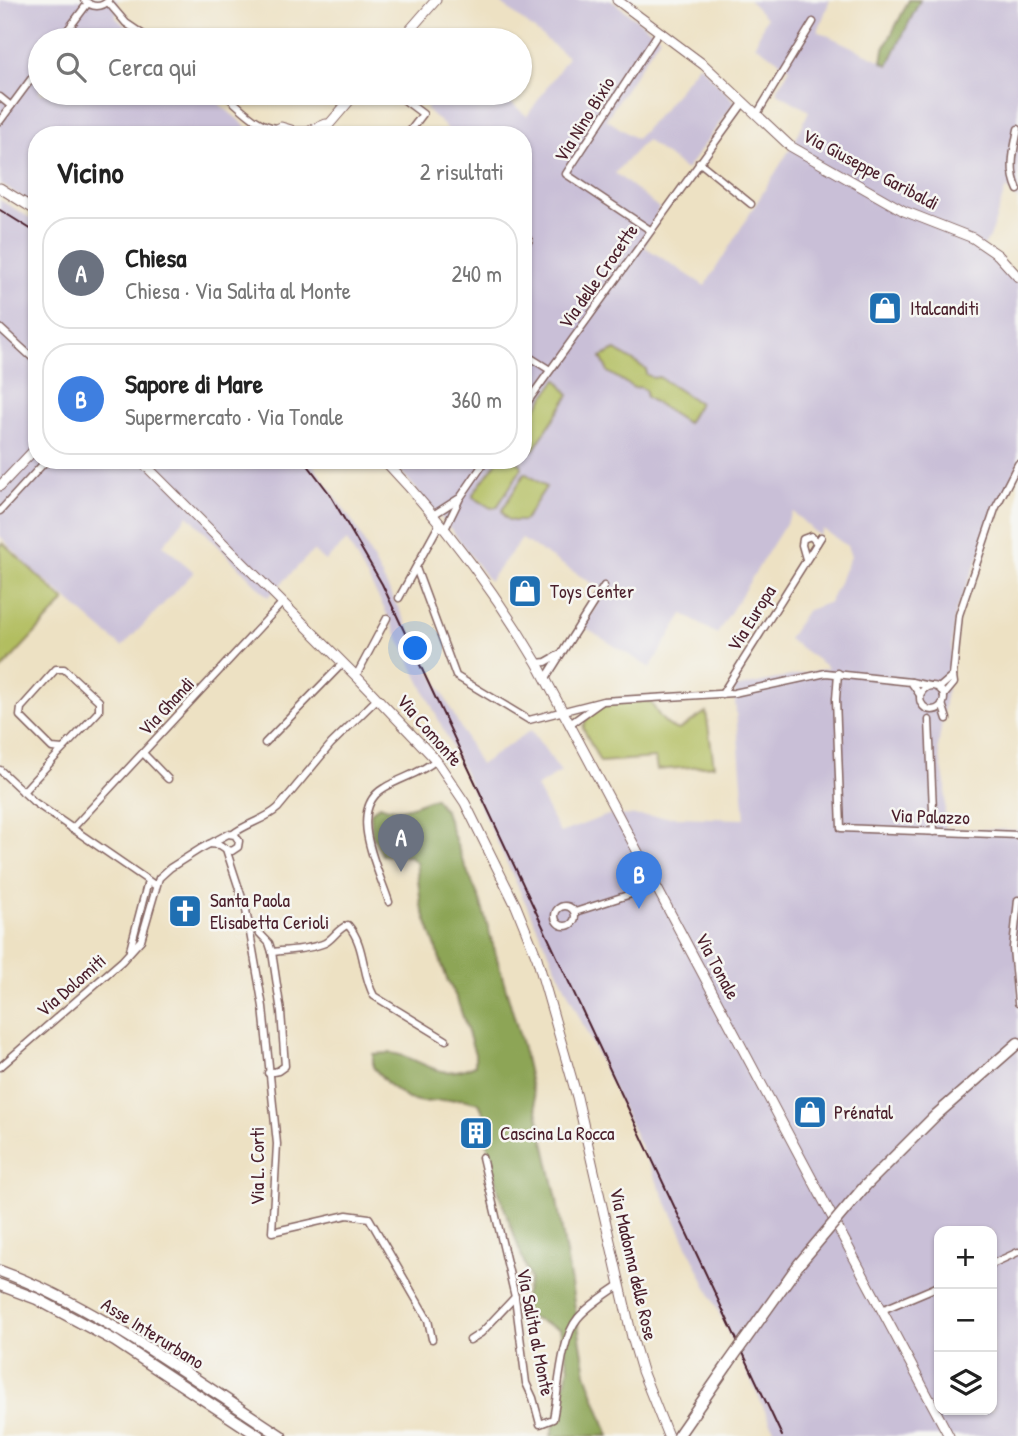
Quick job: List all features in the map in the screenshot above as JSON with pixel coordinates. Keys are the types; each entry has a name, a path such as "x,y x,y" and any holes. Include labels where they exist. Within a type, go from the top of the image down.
{"highway":[{"path":"677,1436 799,1264 865,1186 936,1115 1017,1044"},
{"name":"Asse Interurbano","path":"0,1271 53,1295 123,1334 281,1436"},
{"name":"Asse Interurbano","path":"0,1285 37,1299 85,1323 236,1420"},
{"path":"236,1420 252,1436"},
{"path":"236,1420 258,1436"}],"street":[{"path":"412,28 436,0"},
{"path":"68,28 86,2 99,6 109,1 133,28"},
{"name":"Via Giuseppe Garibaldi","path":"623,2 704,65 790,146 904,211 979,242 998,255 1018,277"},
{"path":"757,114 813,23"},
{"name":"Via Nino Bixio","path":"650,230 566,174 659,32"},
{"path":"0,121 28,83"},
{"path":"0,97 11,106"},
{"name":"Via delle Crocette","path":"532,395 744,102"},
{"path":"237,105 264,126"},
{"path":"326,126 345,105"},
{"path":"411,105 423,114 414,126"},
{"path":"254,119 258,126"},
{"path":"320,126 331,121"},
{"path":"1018,129 1011,165 1018,190"},
{"path":"699,162 751,204"},
{"path":"0,188 28,205"},
{"path":"0,328 28,354"},
{"path":"532,359 550,370"},
{"path":"0,486 28,456"},
{"path":"934,832 929,720 954,683 959,615 995,509 1018,464"},
{"path":"0,511 38,469"},
{"name":"Via Comonte","path":"149,469 378,698 436,760 465,803 528,932 576,1097"},
{"name":"Via Tonale","path":"392,469 439,522 501,603 537,663 949,1436"},
{"path":"399,598 439,522 480,469"},
{"path":"439,522 460,498"},
{"name":"Via Europa","path":"722,694 819,540 811,536 803,539 806,559"},
{"path":"416,568 456,676 525,719 533,720 603,701 722,694 826,673 911,682 939,688 944,695"},
{"path":"545,678 604,586"},
{"name":"Via Ghandi","path":"72,829 282,603"},
{"path":"356,676 387,618"},
{"path":"537,663 546,662 564,651"},
{"path":"265,743 343,663"},
{"path":"23,792 99,711 99,701 64,669 55,669 21,708 20,716 52,748 63,749"},
{"name":"Via Palazzo","path":"838,673 836,699 841,828 1018,835"},
{"path":"939,688 953,676"},
{"path":"911,682 923,705 935,708"},
{"path":"920,695 930,686"},
{"path":"129,954 141,940 159,878 209,844 272,814 331,744 378,698"},
{"path":"570,724 603,701"},
{"path":"52,748 53,760"},
{"path":"143,753 168,779"},
{"path":"389,902 367,832 367,806 383,788 425,770 436,760"},
{"path":"0,770 23,792 72,829 156,886"},
{"path":"233,834 239,841 249,826 257,821"},
{"path":"225,837 225,847"},
{"name":"Via L. Corti","path":"233,869 239,841"},
{"path":"209,844 236,849"},
{"name":"Via L. Corti","path":"225,847 248,922 263,1007 277,1155 272,1231 347,1215 369,1218 428,1320 432,1339"},
{"path":"129,954 148,881"},
{"path":"575,912 656,887"},
{"path":"1018,900 1013,948 1018,1003"},
{"path":"248,922 269,943 281,1012 285,1066 268,1073"},
{"path":"272,952 317,946 328,941 342,926 348,925 362,948 370,989 374,996 446,1040"},
{"name":"Via Dolomiti","path":"0,1067 129,954"},
{"name":"Via Madonna delle Rose","path":"576,1097 642,1371 677,1436"},
{"name":"Via Salita al Monte","path":"482,1157 515,1297 526,1383 540,1424 553,1419 567,1340 573,1325 588,1308 621,1284"},
{"path":"997,1262 1018,1252"},
{"path":"882,1310 934,1288"},
{"path":"470,1340 481,1333 515,1297"}],"shaded area":[{"path":"0,0 117,0 116,18 128,28 28,28 28,105 221,105 246,126 28,126 28,201 0,184"},
{"path":"497,0 611,0 660,37 606,119 636,139 699,64 735,102 686,170 646,140 615,173 659,208 645,247 705,286 795,141 809,111 776,92 790,68 755,45 766,18 749,0 830,0 818,31 888,64 920,0 1018,0 1018,200 1006,187 990,238 981,248 996,258 1018,283 1018,464 955,613 938,748 946,788 944,828 1018,830 1018,1436 777,1436 462,768 381,602 347,541 325,561 313,551 268,597 188,515 163,545 194,572 122,647 30,567 0,536 0,200 28,217 28,469 316,469 355,525 480,765 531,730 561,772 536,787 560,833 608,815 745,819 734,688 829,668 788,639 806,611 830,602 851,556 847,546 823,529 819,536 793,512 717,634 683,614 650,668 584,627 604,591 522,539 489,581 454,533 399,469 532,469 532,126 444,126 426,109 430,105 514,105 527,116 568,57"}],"green space":[{"path":"909,0 920,0 888,65 882,62 884,49"},
{"path":"616,350 646,369 646,374 653,378 659,377 699,403 687,423 646,397 646,391 640,387 634,388 608,372 601,357"},
{"path":"557,379 569,395 532,450 532,414"},
{"path":"491,469 521,469 497,507 491,508 473,497"},
{"path":"525,473 546,487 524,521 510,520 502,510"},
{"path":"3,543 65,601 0,671 0,546"},
{"path":"650,701 658,715 678,730 706,712 714,765 657,770 655,758 600,762 583,728 587,718 593,711 610,704"},
{"path":"435,798 445,811 480,900 522,1044 556,1195 586,1373 609,1436 551,1436 569,1367 560,1329 531,1318 522,1304 530,1279 500,1196 488,1147 484,1114 479,1103 462,1099 423,1102 408,1099 389,1085 373,1067 373,1054 388,1053 449,1072 475,1065 475,1054 457,999 447,979 421,905 416,862 408,856 382,855 372,834 371,812 380,805 401,809"}],"railway":[{"path":"0,210 28,227"},
{"path":"311,469 329,493 382,584 782,1436"}],"place":[{"name":"Italcanditi","path":"885,308"},
{"name":"Toys Center","path":"525,591"},
{"name":"Chiesa","path":"401,872"},
{"name":"Sapore di Mare","path":"639,909"},
{"name":"Santa Paola Elisabetta Cerioli","path":"185,911"},
{"name":"Prénatal","path":"810,1112"},
{"name":"Cascina La Rocca","path":"476,1133"}]}
